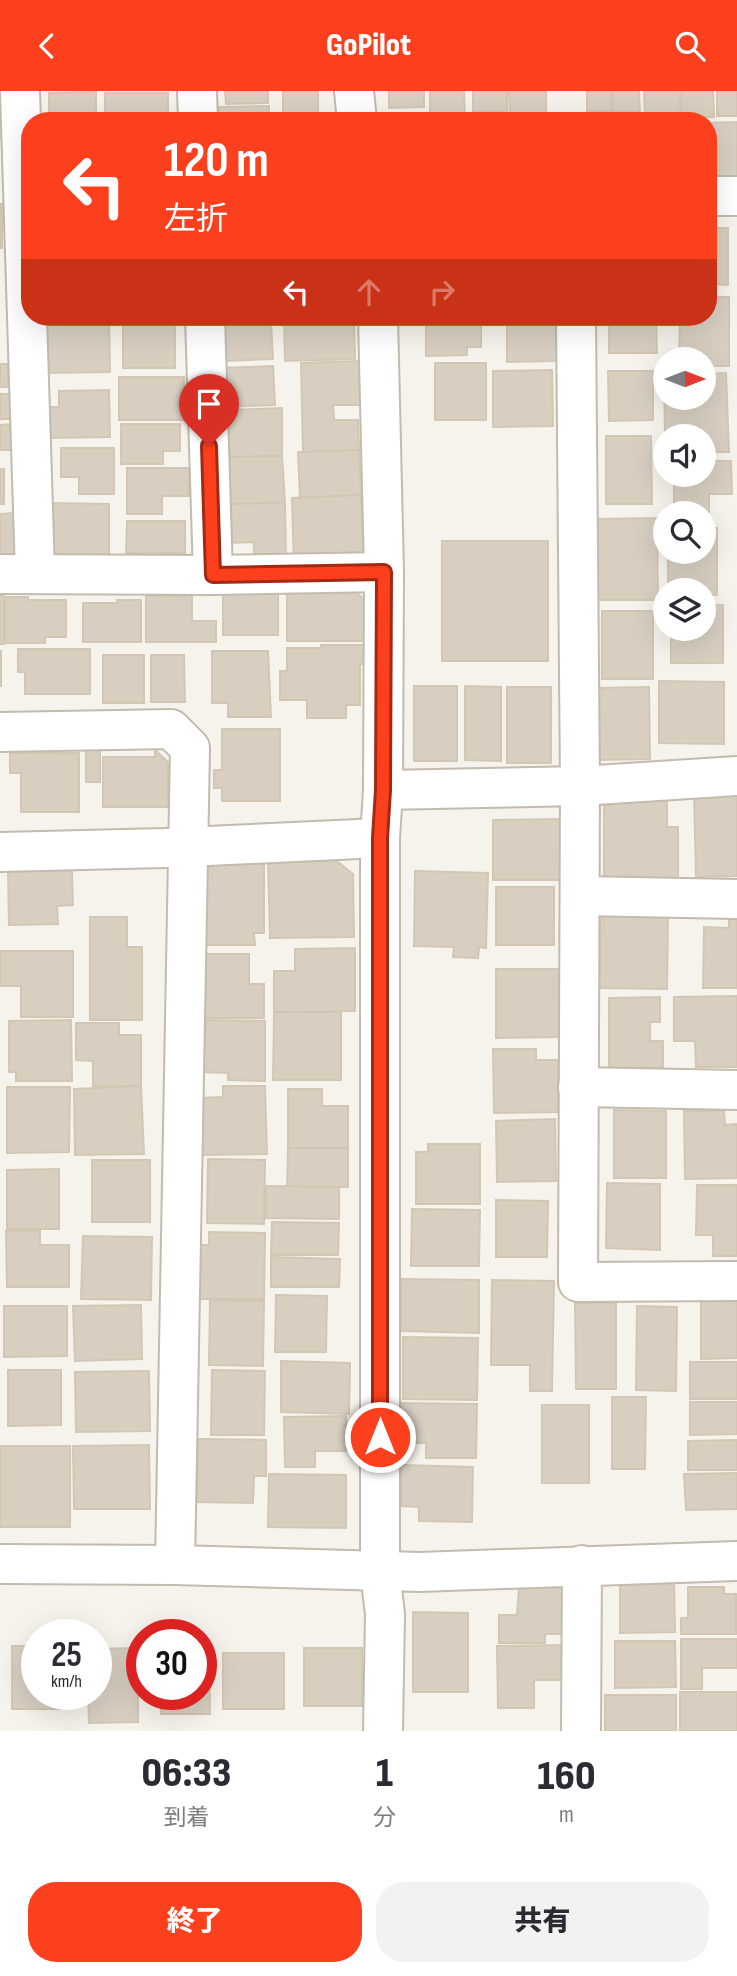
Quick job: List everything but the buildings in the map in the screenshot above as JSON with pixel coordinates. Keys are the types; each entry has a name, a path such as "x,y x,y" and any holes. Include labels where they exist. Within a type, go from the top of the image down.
{"street":[{"path":"20,91 17,574 384,572"},
{"path":"198,91 198,112"},
{"path":"354,91 356,112"},
{"path":"717,196 737,196"},
{"path":"205,326 213,575"},
{"path":"378,326 384,572 383,790 380,838 380,1572 385,1614 383,1731"},
{"path":"576,326 580,786 578,1282 737,1281"},
{"path":"0,732 171,729 190,748 175,1565"},
{"path":"383,790 580,786 737,776"},
{"path":"0,852 380,838"},
{"path":"580,896 737,899"},
{"path":"578,1087 737,1090"},
{"path":"0,1564 175,1565 380,1572 737,1561"},
{"path":"581,1731 582,1565"}],"route":[{"path":"209,446 213,575 384,572 383,790 380,838 380,1437"}]}
